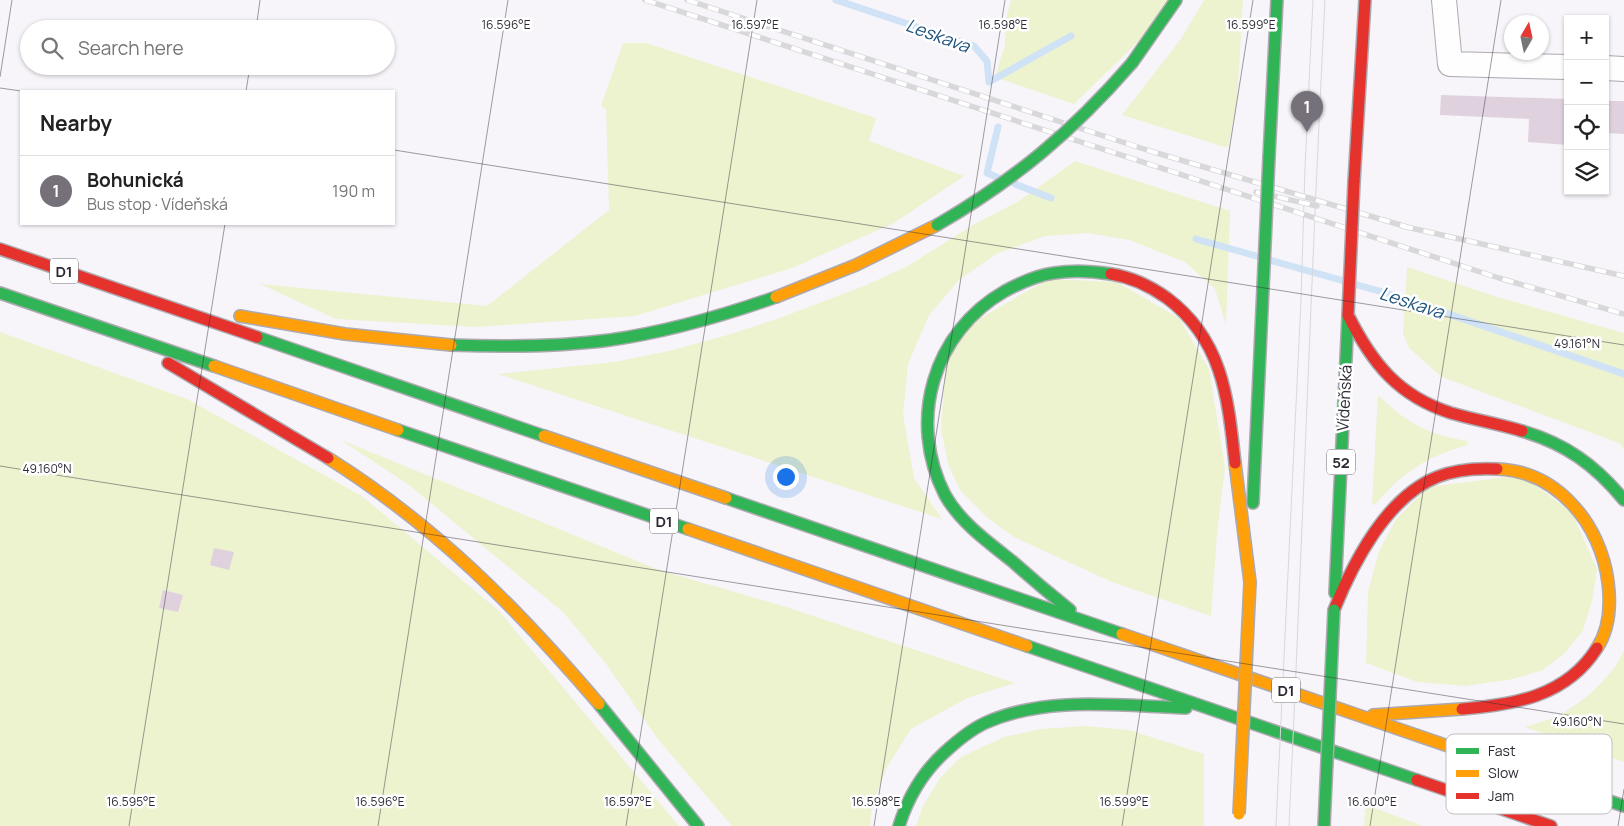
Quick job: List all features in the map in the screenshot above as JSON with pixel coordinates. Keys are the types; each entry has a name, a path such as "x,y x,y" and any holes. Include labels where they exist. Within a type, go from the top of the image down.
{"highway":[{"path":"128,293 294,327 463,347 549,345 610,339 662,330 712,317 814,282 855,265 969,208 1029,166 1084,118 1132,63 1176,0"},
{"path":"1237,822 1277,0"},
{"name":"Vídeňská","path":"1324,826 1354,182 1365,0"},
{"name":"D1","path":"0,249 1446,744"},
{"path":"1082,620 972,528 958,512 947,498 939,482 931,456 928,429 928,411 936,371 948,345 962,324 980,306 1004,290 1055,271 1071,269 1089,270 1134,279 1152,287 1171,300 1197,326 1215,360 1226,398 1250,582"},
{"name":"D1","path":"0,293 1446,790"},
{"path":"1348,315 1370,354 1385,371 1415,398 1448,412 1531,433 1567,448 1598,471 1624,500"},
{"path":"117,333 355,474 423,525 466,562 515,609 581,684 698,826"},
{"path":"1334,610 1343,585 1355,562 1369,539 1385,519 1404,499 1426,482 1444,474 1463,469 1502,468 1539,478 1556,486 1585,510 1597,525 1606,542 1612,561 1615,580 1612,617 1596,651 1567,680 1534,697 1515,702 1475,708 1362,715"},
{"path":"899,826 910,798 921,778 934,762 967,734 985,723 1009,714 1033,709 1066,706 1210,709"},
{"name":"D1","path":"1612,802 1624,806"},
{"path":"1510,814 1523,826"},
{"name":"D1","path":"1516,814 1551,826"}],"street":[{"path":"1444,0 1450,64 1564,67"},
{"path":"1609,68 1624,69"}],"green space":[{"path":"1011,0 1171,0 1149,31 1074,104 995,77 1005,45 1006,20"},
{"path":"1204,0 1243,0 1237,100 1228,148 1122,115 1181,39"},
{"path":"623,43 646,43 876,118 869,141 964,176 894,223 792,268 635,316 476,327 336,319 260,284 487,306 609,210 606,109 601,106"},
{"path":"1075,161 1230,211 1226,325 1215,289 1185,262 1129,240 1088,233 1045,236 996,254 959,280 929,315 908,364 903,415 914,478 942,519 498,374 614,362 669,351 777,319 864,286 906,267 973,225 1019,201"},
{"path":"1407,267 1494,296 1624,333 1624,449 1619,443 1442,377 1409,348 1403,333"},
{"path":"1048,279 1117,282 1179,318 1209,369 1225,467 1217,534 1211,616 1112,582 1014,537 988,518 960,490 948,464 941,428 946,362 967,326"},
{"path":"0,332 187,399 362,496 499,611 679,826 0,826"},
{"path":"1378,395 1398,413 1418,426 1441,435 1467,441 1468,445 1441,454 1416,467 1395,484 1375,505 1372,504"},
{"path":"341,440 659,570 786,607 1015,683 967,698 911,729 887,767 872,805 870,826 732,826 657,738 607,665 563,612 409,485"},
{"path":"1522,475 1572,513 1597,569 1592,601 1583,630 1566,652 1543,670 1513,679 1465,686 1417,682 1366,663 1368,592 1379,551 1397,518 1428,487"},
{"path":"1624,651 1624,762 1612,758 1612,734 1545,734 1525,727 1556,717 1583,700 1599,685"},
{"path":"1085,726 1129,730 1204,754 1204,826 916,826 923,806 940,778 961,757 1004,737 1041,729"},
{"path":"1366,805 1423,826 1364,826"}],"building":[{"path":"1441,95 1564,99 1564,145 1528,142 1529,119 1440,115"},
{"path":"1609,101 1624,101 1624,134 1609,133"},
{"path":"214,548 234,552 229,570 210,565"},
{"path":"163,590 183,595 178,612 159,608"}],"waterway":[{"name":"Leskava","path":"836,0 974,46 987,61 989,82 1071,36"},
{"name":"Leskava","path":"998,127 987,173 999,178"},
{"name":"Leskava","path":"1015,184 1051,198"},
{"name":"Leskava","path":"1196,239 1260,257"},
{"name":"Leskava","path":"1270,260 1344,281"},
{"name":"Leskava","path":"1354,284 1390,294 1624,374"}],"tram line":[{"path":"1276,826 1313,0"},
{"path":"1289,826 1325,0"}],"railway":[{"path":"645,0 1499,278 1624,314"},
{"path":"687,0 1150,151 1407,227"},
{"path":"1256,192 1317,206"},
{"path":"1402,226 1624,276"}],"traffic: fast":[{"path":"1132,63 1176,0"},
{"path":"1269,157 1277,0"},
{"path":"937,225 966,208 1042,153 1087,111 1132,63"},
{"path":"1263,288 1269,157"},
{"path":"1070,610 975,531 951,505 934,467 928,438 928,409 934,381 944,354 960,330 980,309 1005,291 1023,282 1048,274 1075,271 1111,274"},
{"path":"1253,503 1263,288"},
{"path":"0,293 214,366"},
{"path":"451,345 530,346 610,340 694,323 776,297"},
{"path":"1335,593 1348,316"},
{"path":"257,337 544,436"},
{"path":"398,430 688,529"},
{"path":"1522,431 1552,442 1579,457 1602,476 1624,500"},
{"path":"726,498 1122,634"},
{"path":"1324,826 1334,610"},
{"path":"1027,646 1417,780"},
{"path":"599,704 698,826"},
{"path":"899,826 912,795 930,768 959,740 985,723 1009,714 1059,705 1110,704 1186,708"},
{"path":"1612,802 1624,806"}],"traffic: slow":[{"path":"776,297 856,265 937,225"},
{"path":"240,316 345,334 451,345"},
{"path":"214,366 398,430"},
{"path":"544,436 726,498"},
{"path":"328,458 404,511 473,570 537,634 599,704"},
{"path":"1235,463 1250,582"},
{"path":"1497,469 1519,472 1539,479 1573,505 1586,522 1604,561 1609,591 1607,624 1597,648"},
{"path":"688,529 1027,646"},
{"path":"1239,814 1250,582"},
{"path":"1122,634 1446,745"},
{"path":"1373,715 1462,709"}],"traffic: jam":[{"path":"1354,182 1365,0"},
{"path":"1348,315 1354,182"},
{"path":"0,249 257,337"},
{"path":"1111,274 1133,280 1161,294 1186,314 1200,332 1211,352 1225,393 1235,463"},
{"path":"1348,315 1377,363 1401,387 1432,406 1451,413 1522,431"},
{"path":"168,363 328,458"},
{"path":"1334,610 1351,572 1374,533 1387,515 1402,500 1419,487 1444,474 1467,470 1497,469"},
{"path":"1462,709 1501,705 1538,695 1571,677 1585,664 1597,648"},
{"path":"1417,780 1446,790"},
{"path":"1516,814 1551,826"}],"place":[{"name":"Bohunická","path":"1307,132"}]}
